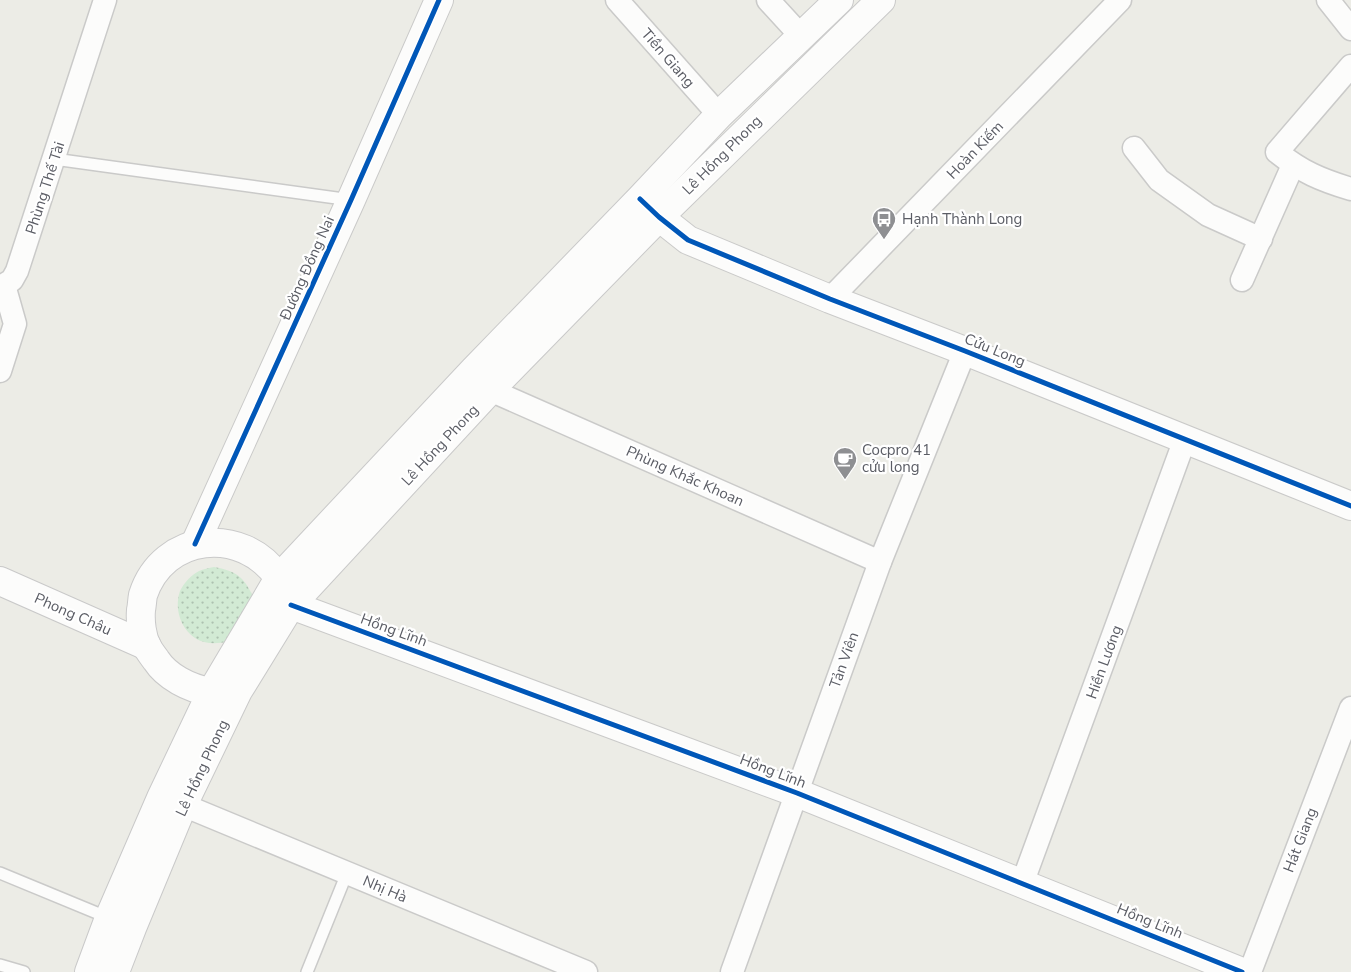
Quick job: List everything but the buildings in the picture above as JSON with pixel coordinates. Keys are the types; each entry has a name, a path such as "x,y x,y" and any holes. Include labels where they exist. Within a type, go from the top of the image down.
{"main road":[{"name":"Đường Đồng Nai","path":"195,544 351,200 439,0"},
{"name":"Lê Hồng Phong","path":"116,972 132,928 183,805 238,691 291,605 490,390 650,208 719,115 840,0"},
{"name":"Lê Hồng Phong","path":"89,972 109,918 161,798 211,693 279,578 474,370 880,0"},
{"name":"Cửu Long","path":"650,208 688,240 830,299 1351,506"},
{"path":"238,691 211,693 181,683 161,668 147,646 140,622 143,596 154,573 172,556 195,544 220,542 243,548 264,560 279,578 291,605"},
{"name":"Phong Châu","path":"0,581 147,646"},
{"name":"Hồng Lĩnh","path":"291,605 797,793 1242,972"}],"street":[{"name":"Phùng Thế Tài","path":"0,371 15,324 2,285 12,280 17,271 105,0"},
{"name":"Tiền Giang","path":"617,0 719,115"},
{"path":"768,0 801,36"},
{"name":"Hoàn Kiếm","path":"830,299 1120,0"},
{"path":"1328,0 1351,29"},
{"path":"1351,66 1277,152 1293,165 1310,174 1351,189"},
{"path":"1134,148 1159,180 1208,215 1261,239"},
{"path":"1242,280 1293,165"},
{"name":"Tản Viên","path":"732,972 880,562 965,352"},
{"name":"Phùng Khắc Khoan","path":"490,390 880,562"},
{"name":"Hiền Lương","path":"1022,884 1185,439"},
{"name":"Hát Giang","path":"1250,972 1351,708"},
{"name":"Nhị Hà","path":"183,805 586,972"}],"lane":[{"path":"54,159 351,200"},
{"path":"0,873 109,918"},
{"path":"307,972 347,873"},
{"path":"0,965 24,972"}],"green space":[{"path":"214,567 228,570 238,576 246,584 253,596 228,642 210,643 197,639 185,628 179,614 178,599 184,585 196,573"}],"cycle path":[{"path":"195,544 351,200 439,0"},
{"path":"640,199 688,240 830,299 965,351 1351,506"},
{"path":"291,605 797,793 1242,972"}],"place":[{"name":"Hạnh Thành Long","path":"884,240"},
{"name":"Cocpro 41 cửu long","path":"845,480"}]}
